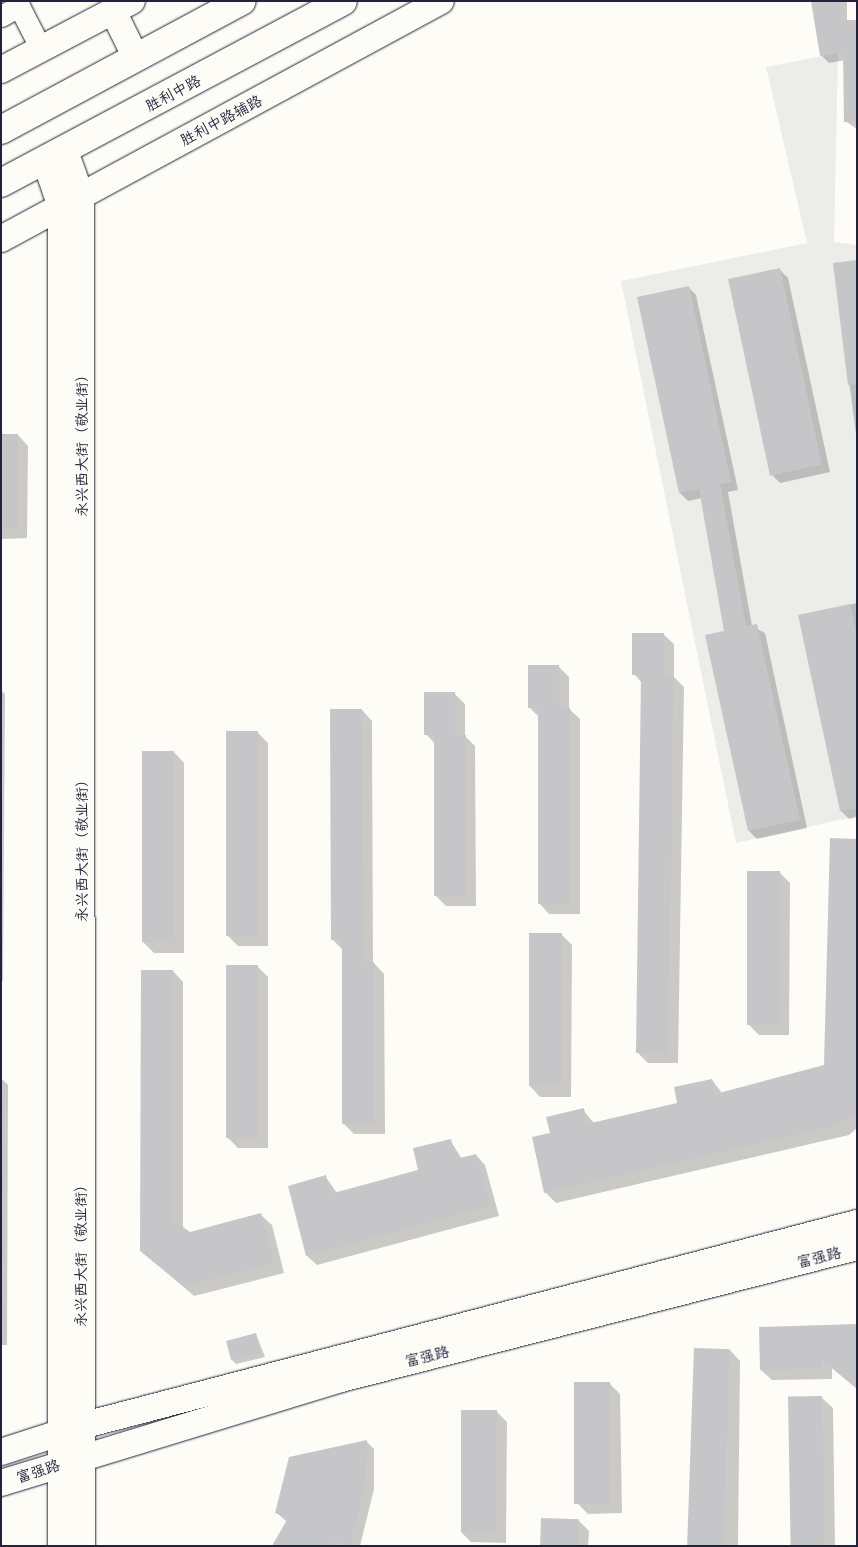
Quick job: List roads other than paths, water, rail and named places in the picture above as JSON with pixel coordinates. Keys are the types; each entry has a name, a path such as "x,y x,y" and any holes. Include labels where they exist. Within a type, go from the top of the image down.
{"highway":[{"path":"1,130 242,1"},
{"name":"胜利中路","path":"1,183 343,1"}],"main road":[{"name":"胜利中路辅路","path":"1,239 441,1"},
{"path":"1,70 117,5 136,58"},
{"name":"永兴西大街（敬业街）","path":"55,155 72,202 71,1429 72,1460 82,1546"},
{"name":"富强路","path":"1,1452 71,1429 857,1223"},
{"name":"富强路","path":"1,1483 341,1379 857,1247"},
{"name":"永兴西大街（敬业街）","path":"62,1546 72,1460"}],"street":[{"path":"1,16 20,6 41,49"}]}
